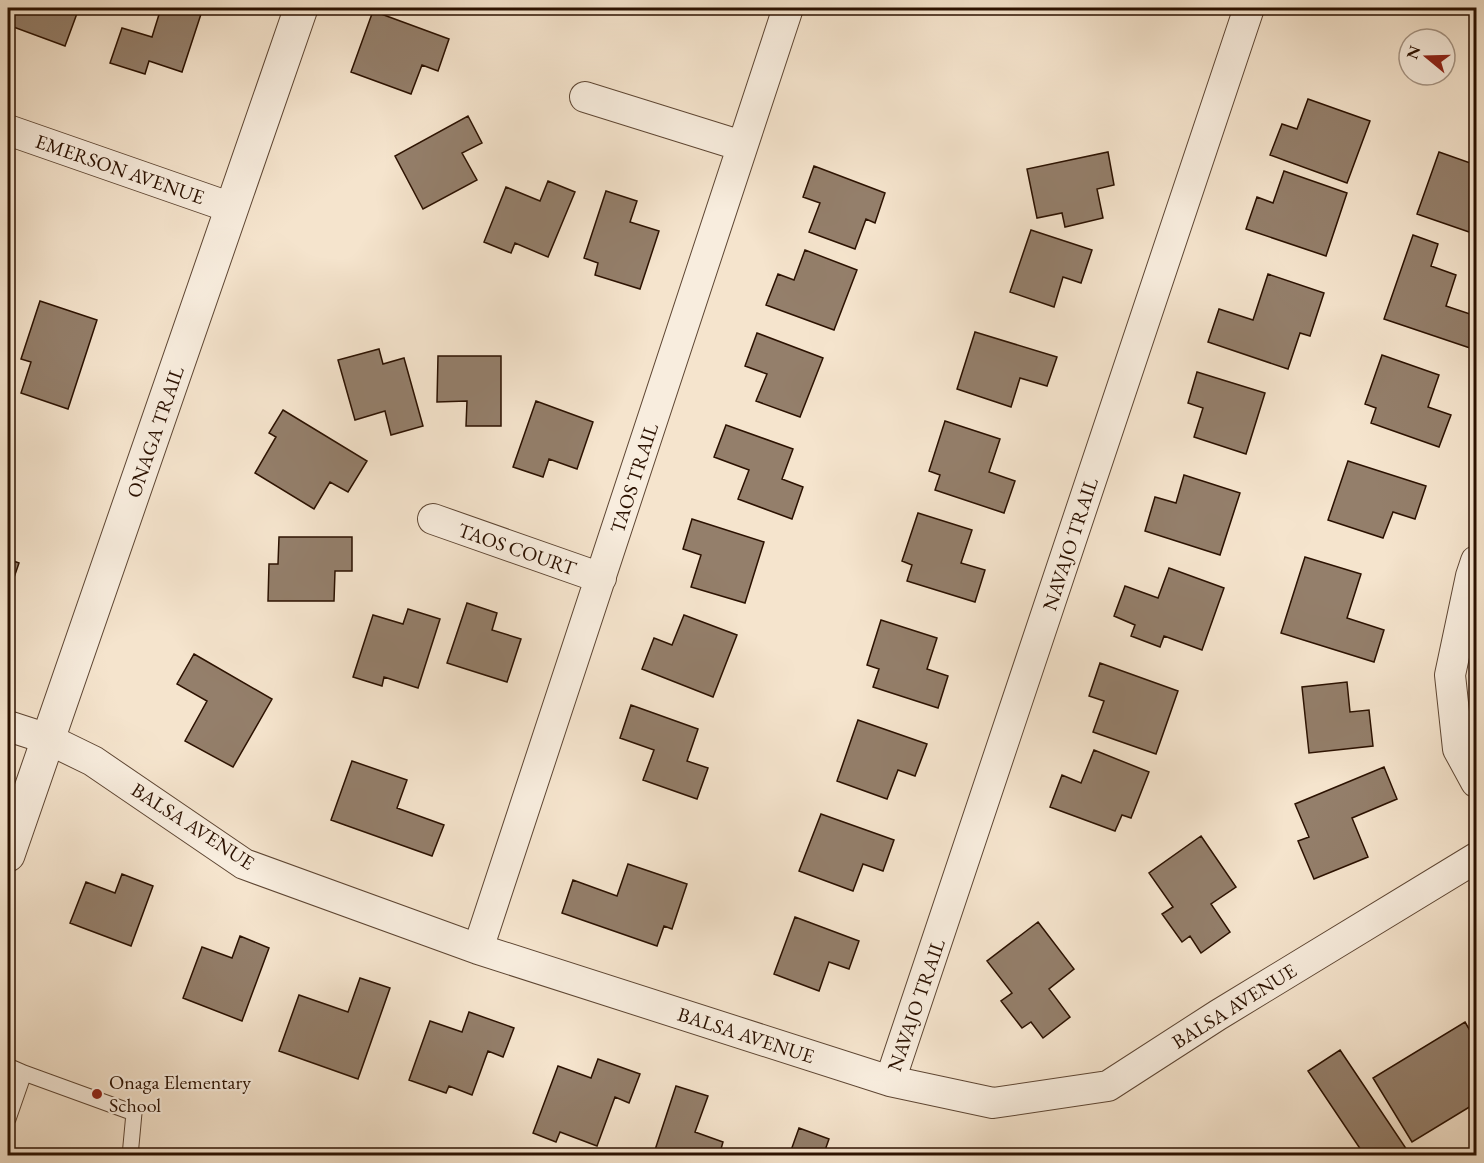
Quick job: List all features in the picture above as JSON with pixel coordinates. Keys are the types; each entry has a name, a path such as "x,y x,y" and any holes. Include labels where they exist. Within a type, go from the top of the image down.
{"street":[{"name":"ONAGA TRAIL","path":"8,855 301,8"},
{"name":"TAOS TRAIL","path":"478,949 788,8"},
{"name":"NAVAJO TRAIL","path":"890,1081 1249,8"},
{"path":"585,98 742,146"},
{"name":"EMERSON AVENUE","path":"8,130 232,208"},
{"name":"TAOS COURT","path":"433,519 601,578"},
{"path":"1476,561 1450,675 1458,749 1476,782"},
{"name":"BALSA AVENUE","path":"8,726 48,739 93,761 244,864 478,949 890,1081 993,1103 1108,1086 1218,1015 1476,858"}],"lane":[{"path":"8,1066 134,1113 130,1155"},
{"path":"8,1119 24,1073"}],"building":[{"path":"8,8 79,8 65,46 8,25"},
{"path":"161,8 203,8 182,72 149,61 145,74 110,63 122,28 152,37"},
{"path":"373,11 449,39 438,71 422,65 411,94 351,72"},
{"path":"1308,99 1370,121 1347,183 1270,155 1282,124 1297,129"},
{"path":"468,116 482,143 462,153 477,180 423,209 395,156"},
{"path":"1108,152 1114,185 1097,189 1103,218 1065,227 1062,213 1037,218 1027,169"},
{"path":"1439,152 1476,165 1476,220 1472,233 1417,214"},
{"path":"814,166 885,193 875,223 866,219 855,249 809,232 820,203 803,197"},
{"path":"1284,171 1347,193 1326,256 1246,229 1257,197 1273,203"},
{"path":"548,181 575,192 548,257 515,243 511,253 484,242 506,187 540,201"},
{"path":"606,191 637,201 630,222 659,231 640,289 595,275 598,263 584,258"},
{"path":"1031,230 1092,250 1081,283 1063,277 1054,307 1010,292"},
{"path":"1413,235 1438,244 1431,266 1456,275 1446,306 1476,316 1476,339 1473,349 1384,319"},
{"path":"805,250 857,270 834,330 766,305 778,274 794,280"},
{"path":"1268,274 1324,293 1310,336 1300,333 1288,369 1208,342 1219,309 1253,320"},
{"path":"40,301 97,320 68,409 21,393 31,362 21,359"},
{"path":"975,332 1057,357 1047,386 1020,378 1011,407 957,389"},
{"path":"757,333 823,358 800,417 756,401 767,374 745,366"},
{"path":"379,349 383,364 404,358 423,426 391,435 385,411 355,420 338,360"},
{"path":"1382,355 1439,375 1428,407 1451,415 1439,447 1371,423 1376,408 1365,404"},
{"path":"438,356 501,356 501,426 466,426 467,401 437,402"},
{"path":"1197,372 1265,393 1246,454 1194,437 1203,408 1188,403"},
{"path":"536,401 593,422 577,469 549,459 543,477 513,467"},
{"path":"283,410 367,461 348,492 330,482 314,509 255,473 276,437 269,433"},
{"path":"945,421 1000,439 989,472 1015,481 1004,513 935,490 940,475 929,471"},
{"path":"726,425 793,449 782,479 803,487 792,519 738,499 749,470 714,457"},
{"path":"1348,461 1426,486 1415,519 1393,512 1383,538 1328,520"},
{"path":"1184,475 1240,493 1220,555 1145,531 1155,497 1176,503"},
{"path":"918,513 972,530 961,563 985,570 975,602 907,581 912,565 902,561"},
{"path":"692,519 764,542 745,603 691,587 701,555 683,549"},
{"path":"279,537 352,537 352,571 335,571 334,601 268,601 269,564 278,564"},
{"path":"1305,557 1361,574 1347,618 1384,630 1374,662 1281,633"},
{"path":"8,559 19,563 8,595"},
{"path":"1169,568 1224,588 1202,650 1164,636 1160,647 1131,636 1135,625 1114,616 1125,586 1158,598"},
{"path":"467,603 497,613 492,630 521,639 507,682 447,663"},
{"path":"408,609 440,619 418,688 384,677 382,686 353,677 373,615 403,624"},
{"path":"684,615 737,635 713,697 642,669 654,638 672,645"},
{"path":"881,620 937,638 927,669 948,676 938,708 873,687 879,669 867,665"},
{"path":"194,654 272,699 233,767 185,741 207,701 177,684"},
{"path":"1100,663 1178,691 1156,754 1093,732 1104,701 1089,696"},
{"path":"1347,682 1350,712 1369,710 1373,746 1309,753 1302,687"},
{"path":"631,705 698,729 687,761 708,768 697,799 643,780 654,750 620,738"},
{"path":"858,720 927,744 915,776 898,770 887,799 837,781"},
{"path":"1094,750 1149,772 1131,818 1122,815 1115,831 1050,807 1062,775 1081,783"},
{"path":"352,761 407,780 397,808 444,825 432,856 331,820"},
{"path":"1384,767 1397,799 1352,818 1368,857 1314,879 1298,841 1309,837 1295,804"},
{"path":"821,814 894,840 883,871 863,864 853,891 799,871"},
{"path":"1201,836 1236,887 1211,904 1230,932 1201,953 1190,936 1182,942 1162,914 1173,907 1149,873"},
{"path":"628,864 687,884 672,929 664,926 657,946 562,913 573,880 617,896"},
{"path":"122,874 153,886 131,946 70,923 86,882 115,893"},
{"path":"795,917 859,941 849,969 829,962 819,991 774,974"},
{"path":"1038,922 1074,969 1049,989 1070,1017 1043,1038 1031,1022 1022,1028 1001,1001 1012,993 987,961"},
{"path":"240,936 269,948 242,1021 183,998 202,947 232,958"},
{"path":"360,978 390,988 358,1079 279,1051 299,995 348,1012"},
{"path":"469,1012 514,1028 503,1057 488,1051 472,1095 449,1086 446,1093 409,1080 430,1021 462,1032"},
{"path":"1465,1022 1476,1041 1476,1103 1412,1142 1373,1078"},
{"path":"1340,1050 1411,1156 1365,1156 1308,1071"},
{"path":"598,1059 640,1074 629,1103 615,1097 597,1146 560,1132 556,1142 533,1133 558,1066 591,1078"},
{"path":"676,1086 708,1096 695,1132 723,1142 719,1156 653,1156"},
{"path":"799,1128 829,1139 823,1156 789,1156"}],"place":[{"name":"Onaga Elementary School","path":"97,1094"}]}
